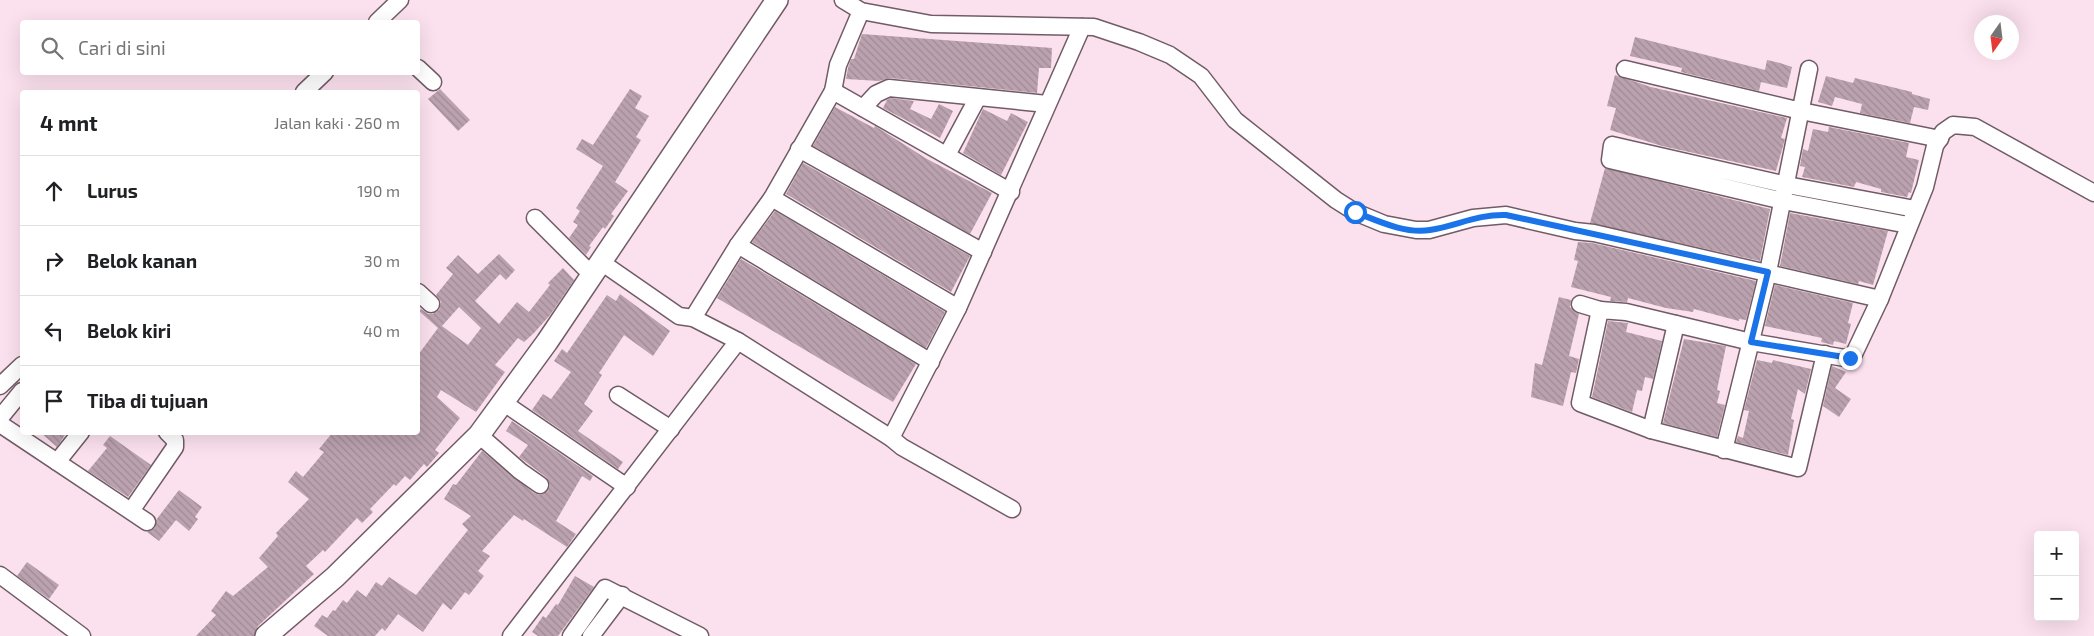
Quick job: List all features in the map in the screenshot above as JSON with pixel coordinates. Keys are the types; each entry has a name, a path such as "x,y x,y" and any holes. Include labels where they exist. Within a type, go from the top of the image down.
{"street":[{"path":"379,20 400,0"},
{"path":"266,636 335,578 479,435 504,403 597,269 777,0"},
{"path":"843,0 861,11 931,24 1082,27 1110,31 1170,55 1201,76 1235,120 1320,188 1355,212 1384,224 1416,230 1429,230 1473,218 1506,215 1768,272 1880,299"},
{"path":"693,318 738,245 772,198 833,91 838,65 861,11"},
{"path":"891,438 958,308 1011,192 1047,104 1082,27"},
{"path":"1625,68 1801,111 1940,138"},
{"path":"1724,450 1768,272 1809,69"},
{"path":"420,70 433,82"},
{"path":"306,90 322,75"},
{"path":"863,108 876,94 889,88 977,99 1047,104"},
{"path":"833,91 1011,192"},
{"path":"946,155 977,99"},
{"path":"1580,304 1600,310 1626,312 1751,342 1845,358 1853,356 1880,299 1908,225 1925,188 1935,146 1943,132 1953,125 1975,127 2094,193"},
{"path":"1908,225 1785,193 1612,145 1610,160 1785,193 1915,209"},
{"path":"799,149 983,252"},
{"path":"772,198 958,308"},
{"path":"535,218 597,269 679,316 693,318 738,341 891,438 902,447 1012,509"},
{"path":"738,245 931,362"},
{"path":"420,294 431,304"},
{"path":"1600,310 1580,403 1651,430 1724,450 1799,466 1825,354"},
{"path":"1651,430 1676,324"},
{"path":"510,636 738,341"},
{"path":"0,386 20,367"},
{"path":"0,418 20,393"},
{"path":"618,395 670,429"},
{"path":"504,403 627,487"},
{"path":"0,424 147,522"},
{"path":"57,462 79,435"},
{"path":"131,511 175,446 175,440 170,435"},
{"path":"479,435 520,472 540,486"},
{"path":"0,576 82,636"},
{"path":"571,636 605,588 700,636"},
{"path":"591,636 622,595"}],"building":[{"path":"862,34 1052,48 1051,68 1039,68 1037,93 890,78 879,81 846,79 851,59 854,59"},
{"path":"1635,37 1765,70 1767,60 1792,67 1787,88 1761,82 1759,91 1681,72 1682,68 1630,56"},
{"path":"1615,75 1651,87 1787,118 1781,138 1785,139 1776,171 1662,146 1610,130 1616,108 1607,106"},
{"path":"1826,76 1853,83 1855,78 1912,92 1912,94 1930,99 1928,110 1914,107 1910,123 1860,113 1862,104 1835,97 1832,106 1818,102"},
{"path":"440,89 470,120 458,131 428,99"},
{"path":"630,89 642,96 635,108 649,116 636,137 641,140 615,182 628,191 611,214 614,216 605,229 603,227 589,246 591,247 586,255 569,238 578,225 573,222 580,211 576,208 603,166 576,149 582,139 593,145"},
{"path":"891,98 914,101 910,109 931,119 939,104 953,111 940,138 883,108 887,100"},
{"path":"835,107 874,128 875,126 927,159 992,193 970,234 813,146"},
{"path":"983,109 1007,121 1011,113 1028,122 1001,175 963,153"},
{"path":"1829,127 1909,143 1906,157 1919,160 1911,193 1909,192 1907,197 1881,192 1881,189 1856,182 1854,187 1802,177 1805,167 1800,166 1803,149 1808,151 1813,129 1828,132"},
{"path":"803,163 970,256 951,292 786,194"},
{"path":"1605,168 1770,209 1760,261 1590,223"},
{"path":"775,211 945,312 926,348 752,242"},
{"path":"1790,213 1888,231 1873,285 1859,281 1858,284 1780,266"},
{"path":"1578,242 1592,243 1756,281 1746,320 1739,319 1739,321 1694,309 1693,312 1666,308 1628,298 1627,302 1610,301 1611,297 1571,287 1578,261 1574,260"},
{"path":"499,254 515,270 506,280 500,274 475,301 499,324 517,302 529,312 550,285 548,283 563,268 574,280 550,315 534,333 524,342 518,338 495,365 505,372 476,412 441,390 437,397 460,418 435,450 439,453 427,467 424,464 410,480 405,476 396,486 394,484 370,509 373,512 362,523 357,518 325,552 323,550 306,566 314,574 258,626 254,636 196,636 216,615 211,611 226,591 233,596 268,567 259,558 278,536 276,533 309,499 288,482 296,471 303,477 324,452 319,449 331,435 420,435 420,352 438,328 420,310 433,314 439,310 441,302 436,295 453,274 446,268 458,255 478,274","holes":["459,307 481,328 468,345 442,326"]},
{"path":"741,259 916,364 893,402 717,298"},
{"path":"1775,285 1853,303 1848,323 1851,324 1846,344 1834,341 1833,345 1821,342 1822,338 1765,326"},
{"path":"620,294 670,331 653,356 624,335 599,373 602,375 584,404 593,411 578,431 623,462 618,469 532,410 543,394 551,399 571,372 554,361 562,349 567,353 607,295 616,301"},
{"path":"1559,297 1571,300 1570,307 1579,314 1569,356 1579,359 1576,373 1571,372 1563,406 1531,397 1535,363 1542,365"},
{"path":"1608,321 1628,323 1626,332 1662,341 1653,379 1645,377 1642,391 1637,390 1632,412 1592,397"},
{"path":"1684,339 1726,346 1717,390 1720,391 1717,403 1725,405 1717,437 1663,423"},
{"path":"1757,360 1772,363 1773,360 1811,369 1805,394 1798,389 1791,419 1794,420 1788,455 1736,442 1738,436 1743,438 1749,411 1744,410"},
{"path":"1832,366 1846,372 1835,388 1851,399 1839,417 1823,406"},
{"path":"512,421 593,476 590,481 582,476 556,521 576,534 567,547 524,519 523,521 514,515 482,551 490,556 478,571 484,576 469,595 465,592 451,610 443,603 423,632 398,614 385,631 382,628 375,636 328,636 314,626 322,615 327,618 333,610 335,611 343,600 347,603 357,590 366,597 376,582 382,586 389,577 416,595 468,530 462,524 471,516 444,499 453,484 456,485 482,451 534,493 540,495 548,491 550,485 546,477 519,457 528,445 506,431"},
{"path":"43,435 65,435 57,447"},
{"path":"110,436 151,465 128,497 88,471 107,448 103,445"},
{"path":"179,490 202,507 195,517 198,519 189,531 176,520 159,541 147,532 155,528 156,520"},
{"path":"27,562 59,585 49,599 17,576"},
{"path":"575,576 594,587 558,636 538,636 532,632 543,616 546,618 556,604 558,605"}],"route":[{"path":"1355,212 1384,224 1416,230 1429,230 1473,218 1506,215 1544,225 1594,233 1768,272 1751,342 1850,358"}]}
